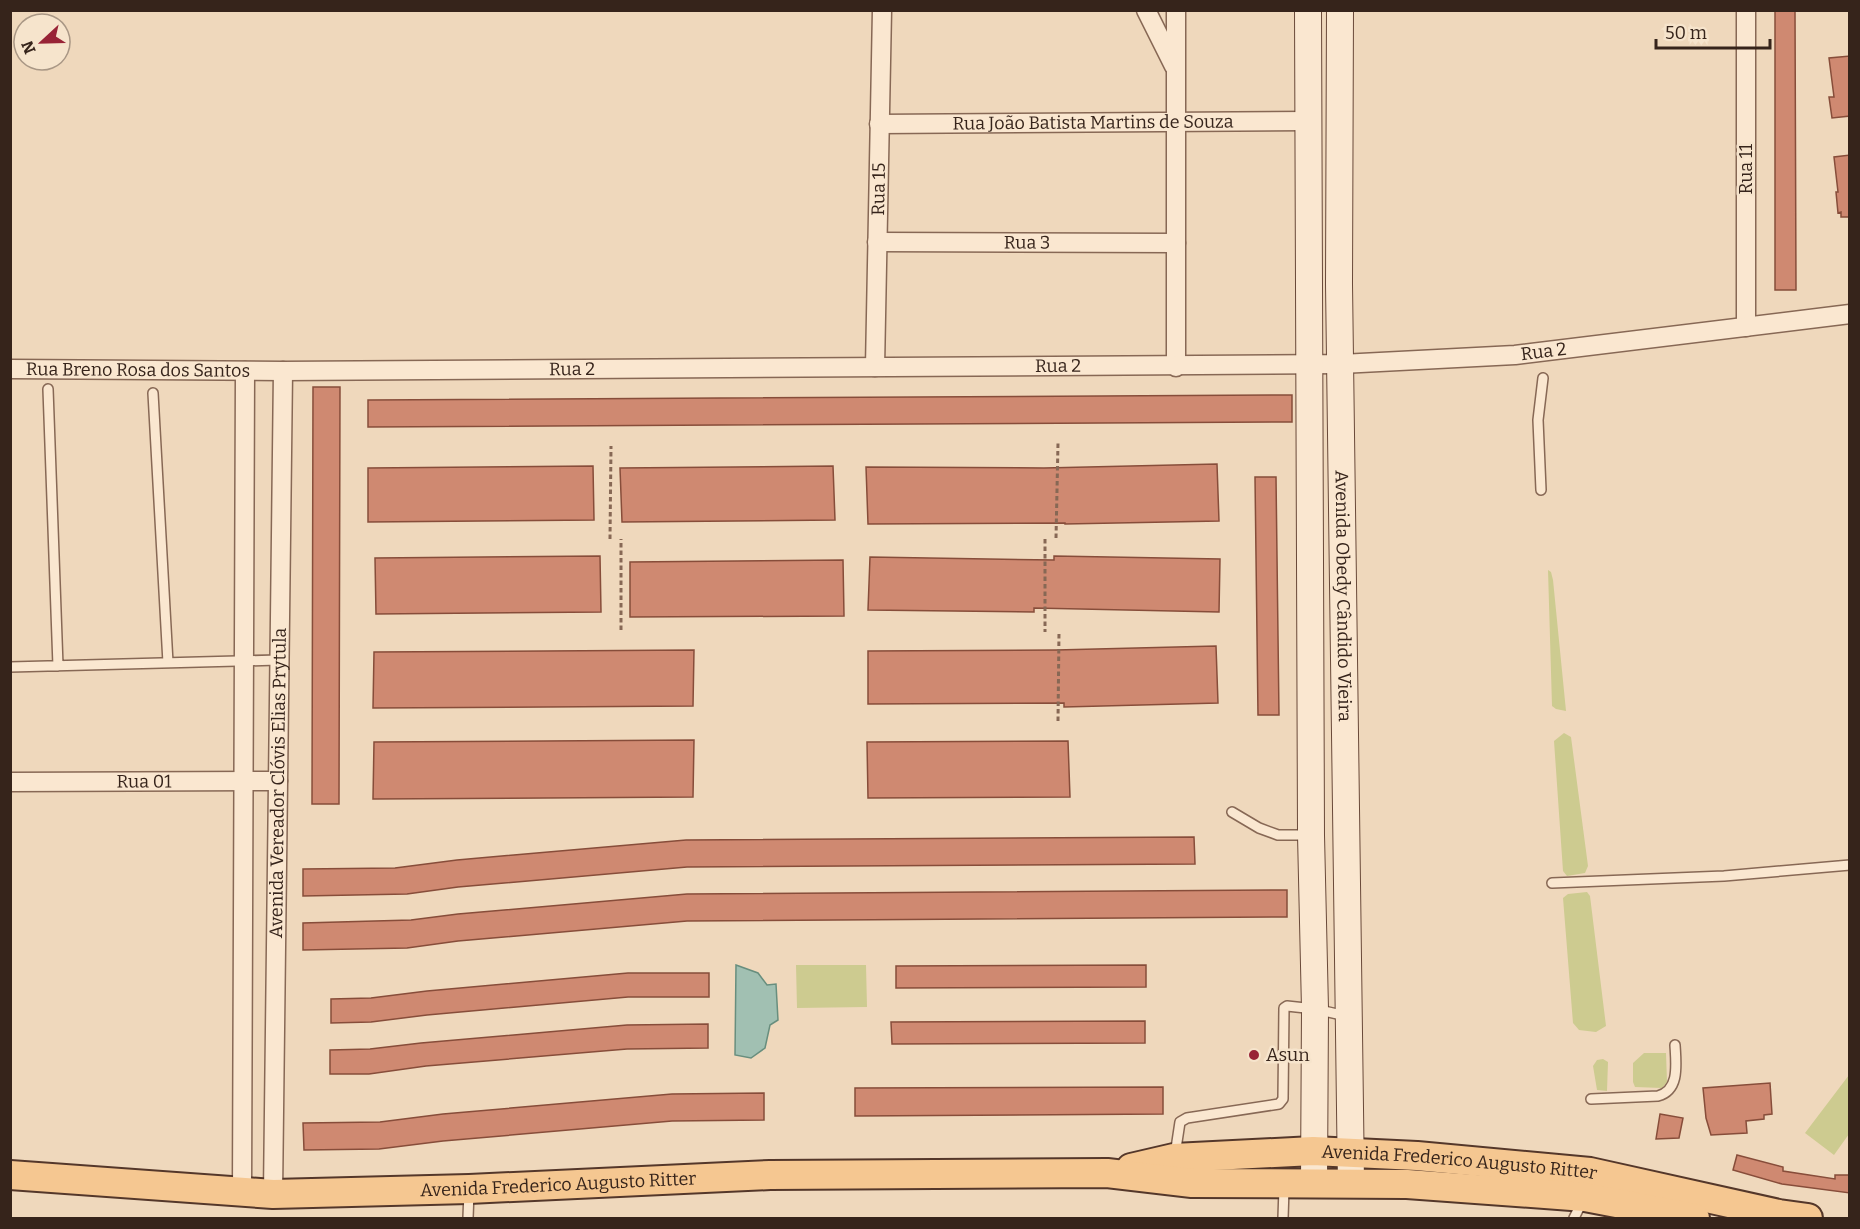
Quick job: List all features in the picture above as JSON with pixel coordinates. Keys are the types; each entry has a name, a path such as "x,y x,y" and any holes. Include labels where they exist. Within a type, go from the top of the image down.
{"main road":[{"name":"Avenida Obedy Cândido Vieira","path":"1308,10 1311,835 1316,1009 1314,1183"},
{"name":"Avenida Obedy Cândido Vieira","path":"1340,10 1339,284 1351,1184"},
{"path":"1311,801 1345,801"},
{"path":"1284,1183 1313,1151"},
{"name":"Avenida Frederico Augusto Ritter","path":"1107,1173 1174,1158 1351,1151 1585,1191 1809,1218"},
{"name":"Avenida Frederico Augusto Ritter","path":"10,1175 273,1194 469,1189 770,1175 1107,1173 1192,1183 1407,1184 1585,1191 1695,1218"}],"street":[{"name":"Rua 15","path":"874,367 882,10"},
{"path":"1146,10 1176,70"},
{"path":"1176,10 1176,367"},
{"name":"Rua 11","path":"1746,10 1746,327"},
{"name":"Rua João Batista Martins de Souza","path":"879,124 1308,121"},
{"name":"Rua 3","path":"877,242 1176,243"},
{"name":"Rua 2","path":"264,371 1176,367 1341,364 1515,356 1850,314"},
{"name":"Rua Breno Rosa dos Santos","path":"10,369 264,371"},
{"name":"Avenida Vereador Clóvis Elias Prytula","path":"242,1192 245,371"},
{"name":"Avenida Vereador Clóvis Elias Prytula","path":"273,1194 282,371"},
{"name":"Rua 01","path":"10,782 278,781"}],"lane":[{"path":"1541,490 1538,420 1542,378"},
{"path":"48,389 58,666"},
{"path":"153,393 168,663"},
{"path":"10,667 279,660"},
{"path":"1232,812 1259,828 1278,834 1311,835"},
{"path":"1552,883 1724,876 1850,865"},
{"path":"1174,1158 1180,1122 1187,1118 1279,1104 1283,1099 1284,1008 1291,1005 1348,1017"},
{"path":"1591,1099 1666,1094 1671,1089 1676,1071 1675,1045"},
{"path":"1283,1218 1284,1183"},
{"path":"468,1218 469,1189"}],"path":[{"path":"1056,538 1058,443"},
{"path":"610,539 611,446"},
{"path":"621,539 621,630"},
{"path":"1045,539 1046,632"},
{"path":"1058,721 1059,632"}],"shaded area":[{"path":"1548,570 1553,580 1566,711 1552,706"},
{"path":"1564,733 1571,737 1588,866 1585,873 1567,876 1563,871 1554,741"},
{"path":"1587,892 1590,896 1606,1026 1596,1032 1579,1030 1573,1023 1563,898 1568,894"},
{"path":"736,965 758,973 767,985 776,984 778,1020 770,1025 765,1048 751,1058 735,1055"},
{"path":"796,965 866,965 867,1007 797,1008"},
{"path":"1644,1053 1666,1053 1667,1082 1662,1088 1635,1087 1633,1063"},
{"path":"1603,1059 1608,1062 1607,1091 1597,1090 1593,1066 1597,1060"},
{"path":"1849,1075 1849,1134 1834,1155 1805,1133"}],"building":[{"path":"1775,10 1795,10 1796,290 1775,290"},
{"path":"1850,56 1850,116 1832,118 1829,97 1834,97 1829,58"},
{"path":"1850,155 1850,217 1841,217 1841,212 1838,213 1834,157"},
{"path":"313,387 340,387 339,804 312,804"},
{"path":"1292,395 1292,422 368,427 368,400"},
{"path":"1217,464 1219,521 868,524 866,467 1044,468"},
{"path":"593,466 594,520 368,522 368,468"},
{"path":"833,466 835,520 622,522 620,468"},
{"path":"1255,477 1276,477 1279,715 1258,715"},
{"path":"600,556 601,612 376,614 375,558"},
{"path":"1054,556 1220,559 1219,612 1034,608 1034,612 868,610 870,557 1054,560"},
{"path":"843,560 844,616 630,617 630,562"},
{"path":"1216,646 1218,703 1064,707 1064,703 868,704 868,651"},
{"path":"694,650 693,706 373,708 374,652"},
{"path":"694,740 693,797 373,799 374,742"},
{"path":"1068,741 1070,797 868,798 867,742"},
{"path":"1194,837 1195,864 687,867 458,887 407,894 303,896 303,869 395,868 457,860 686,840"},
{"path":"1287,890 1287,917 687,921 458,941 407,948 303,950 303,923 411,920 687,894"},
{"path":"1146,965 1146,987 896,988 896,966"},
{"path":"628,973 709,973 709,997 628,997 371,1022 331,1023 331,999 371,998"},
{"path":"1145,1021 1145,1043 892,1044 891,1022"},
{"path":"708,1024 708,1048 627,1049 426,1066 369,1074 330,1074 330,1050 370,1049 627,1025"},
{"path":"1770,1083 1772,1114 1764,1115 1764,1119 1746,1121 1747,1133 1711,1135 1706,1118 1703,1088"},
{"path":"1163,1087 1163,1114 855,1116 855,1088"},
{"path":"764,1093 764,1120 672,1121 443,1141 379,1149 304,1150 303,1123 380,1122 443,1114 672,1094"},
{"path":"1660,1114 1683,1118 1679,1138 1656,1139"},
{"path":"1737,1155 1783,1167 1783,1171 1835,1179 1835,1175 1850,1175 1850,1193 1782,1184 1733,1170"}],"place":[{"name":"Asun","path":"1254,1055"}]}
